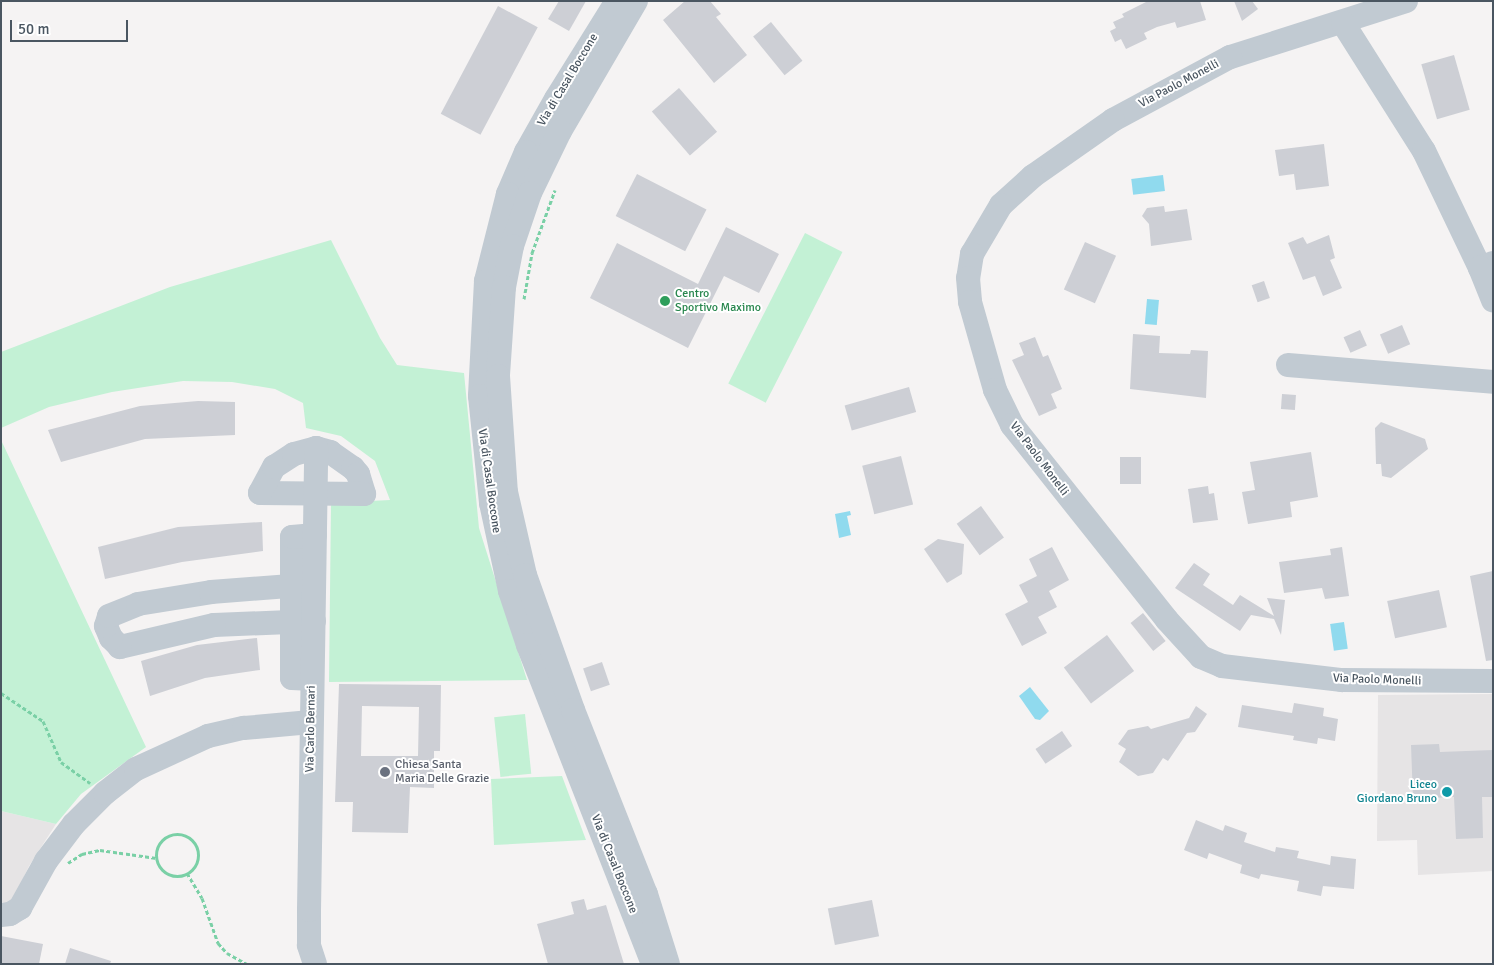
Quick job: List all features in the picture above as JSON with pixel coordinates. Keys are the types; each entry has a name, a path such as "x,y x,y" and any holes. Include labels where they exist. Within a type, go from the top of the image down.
{"street":[{"name":"Via di Casal Boccone","path":"617,1 556,99 526,152 508,194 486,281 480,396 491,503 510,591 532,654 653,964"},
{"name":"Via di Casal Boccone","path":"636,1 560,131 530,193 512,246 504,287 498,376 506,492 527,581 663,941 668,964"},
{"name":"Via Paolo Monelli","path":"1406,1 1217,63 1113,120 1033,176 1001,205 979,240 970,266 970,302 995,390 1012,425 1194,652 1222,666 1314,677 1370,681 1493,681"},
{"path":"1343,23 1424,151 1486,266 1493,300"},
{"path":"1288,364 1493,382"},
{"path":"316,448 338,457 358,474 364,494 260,493 274,467 294,454 316,448"},
{"name":"Via Carlo Bernari","path":"315,964 309,941 312,679 303,621 303,584 315,535 316,448"},
{"path":"303,584 138,604 109,616 106,626 111,638 120,647 214,625 303,621"},
{"path":"1,915 10,914 20,908 46,861 74,824 105,793 136,769 188,743 244,728 311,722"},
{"path":"663,941 682,964"}],"path":[{"path":"524,302 532,253 558,182"},
{"path":"1,693 43,721 61,762 105,793"},
{"path":"156,858 163,839 182,834 194,842 198,856 187,873"},
{"path":"46,861 64,864 82,854 100,850 156,858 168,874 187,873"},
{"path":"187,873 202,898 218,943 227,953 247,964"}],"shaded area":[{"path":"1493,694 1493,871 1418,875 1417,840 1377,841 1378,695"},
{"path":"1,811 56,824 29,866 13,900 5,903 1,902"}],"green space":[{"path":"805,233 842,252 766,403 728,384"},
{"path":"331,240 380,338 397,365 464,373 479,528 527,680 329,682 331,503 390,500 375,461 341,436 306,428 303,403 275,389 232,382 183,381 112,392 49,407 1,428 1,352 170,287"},
{"path":"1,440 146,747 81,794 56,824 1,811"},
{"path":"525,714 531,774 500,777 494,717"},
{"path":"562,776 586,840 494,845 491,779"}],"water":[{"path":"1163,175 1165,191 1133,195 1131,179"},
{"path":"1147,299 1159,300 1157,325 1145,324"},
{"path":"850,511 851,515 847,516 851,535 839,538 835,514"},
{"path":"1344,622 1348,649 1334,651 1330,624"},
{"path":"1030,687 1049,711 1040,720 1035,719 1019,696"}],"building":[{"path":"559,1 586,1 569,31 548,19"},
{"path":"685,1 710,1 721,14 716,17 747,55 714,83 663,20"},
{"path":"1148,1 1200,1 1206,20 1177,28 1175,22 1157,27 1144,33 1147,39 1126,49 1121,39 1115,42 1110,31 1116,28 1113,22 1124,17 1122,14"},
{"path":"1234,1 1252,1 1258,9 1242,21"},
{"path":"498,6 538,27 480,135 441,114"},
{"path":"771,22 802,61 785,75 753,36"},
{"path":"1454,55 1470,110 1437,119 1421,64"},
{"path":"679,88 717,132 690,155 652,112"},
{"path":"1324,144 1329,186 1296,190 1294,174 1279,176 1275,150"},
{"path":"637,174 706,209 685,251 616,216"},
{"path":"1164,206 1165,212 1187,209 1192,240 1151,246 1149,224 1142,216 1147,208"},
{"path":"726,227 779,254 759,293 724,276 688,348 590,298 617,243 698,284"},
{"path":"1329,235 1335,258 1330,260 1342,288 1323,296 1315,276 1303,280 1288,243 1303,237 1307,244"},
{"path":"1085,242 1116,256 1095,303 1064,290"},
{"path":"1264,281 1270,298 1258,302 1252,285"},
{"path":"1402,325 1410,344 1388,354 1380,334"},
{"path":"1360,330 1367,346 1350,353 1344,337"},
{"path":"1133,334 1160,336 1159,353 1190,354 1191,350 1208,351 1206,398 1130,389"},
{"path":"1035,337 1043,357 1048,355 1062,389 1051,394 1057,408 1039,416 1012,360 1024,355 1019,343"},
{"path":"909,387 916,412 852,430 845,405"},
{"path":"1282,394 1296,395 1295,410 1281,409"},
{"path":"198,401 235,402 235,435 145,439 61,462 48,430 140,406"},
{"path":"1381,422 1425,439 1428,449 1391,478 1382,476 1381,464 1376,464 1375,428"},
{"path":"1311,452 1318,497 1290,502 1292,517 1248,524 1242,492 1255,490 1250,462"},
{"path":"901,456 913,505 874,514 862,466"},
{"path":"1120,457 1141,457 1141,484 1120,484"},
{"path":"1208,486 1209,494 1214,493 1218,520 1193,523 1188,489"},
{"path":"981,506 1004,538 980,555 957,524"},
{"path":"262,522 263,551 182,562 105,579 98,547 178,527"},
{"path":"938,539 964,544 962,574 947,583 924,549"},
{"path":"1052,547 1069,580 1049,591 1057,607 1038,617 1047,633 1022,646 1005,614 1028,602 1019,585 1037,576 1029,559"},
{"path":"1342,547 1349,596 1325,599 1322,588 1284,593 1279,562 1331,555 1330,549"},
{"path":"1194,563 1210,574 1203,585 1233,605 1240,595 1274,616 1267,598 1285,600 1281,635 1274,619 1251,615 1240,631 1175,588"},
{"path":"1493,571 1493,660 1486,661 1470,576"},
{"path":"1439,590 1447,627 1395,638 1387,601"},
{"path":"1143,613 1166,641 1153,651 1131,623"},
{"path":"1107,635 1134,671 1091,703 1064,667"},
{"path":"257,638 260,670 205,678 150,696 141,661 197,645"},
{"path":"602,662 610,685 591,691 583,669"},
{"name":"Chiesa Santa Maria Delle Grazie","path":"339,684 441,685 440,751 434,751 434,788 410,787 408,833 352,832 353,802 335,802","holes":["362,706 419,707 418,756 361,756"]},
{"path":"1294,703 1324,708 1323,716 1338,719 1335,741 1318,738 1317,744 1293,740 1294,736 1238,727 1242,705 1292,713"},
{"path":"1196,706 1207,714 1195,732 1187,733 1168,761 1163,758 1153,773 1138,776 1119,762 1126,749 1118,744 1128,730 1148,726 1151,729 1189,718"},
{"path":"1062,731 1072,746 1046,764 1035,749"},
{"name":"Liceo Giordano Bruno","path":"1439,744 1440,752 1493,750 1493,797 1482,797 1483,838 1456,839 1454,797 1413,799 1411,745"},
{"path":"1196,820 1223,831 1225,825 1247,833 1244,842 1275,852 1276,847 1299,851 1297,858 1330,865 1331,856 1356,859 1354,889 1323,886 1321,896 1297,891 1299,881 1261,874 1259,879 1240,873 1242,865 1209,853 1207,859 1184,850"},
{"path":"584,899 587,910 606,905 624,964 548,964 537,924 574,914 571,902"},
{"path":"872,900 879,936 835,945 828,909"},
{"path":"1,936 43,944 39,964 1,964"},
{"path":"70,948 111,961 110,964 65,964"}],"place":[{"name":"Centro Sportivo Maximo","path":"665,301"},
{"name":"Chiesa Santa Maria Delle Grazie","path":"385,772"},
{"name":"Liceo Giordano Bruno","path":"1447,792"}]}
